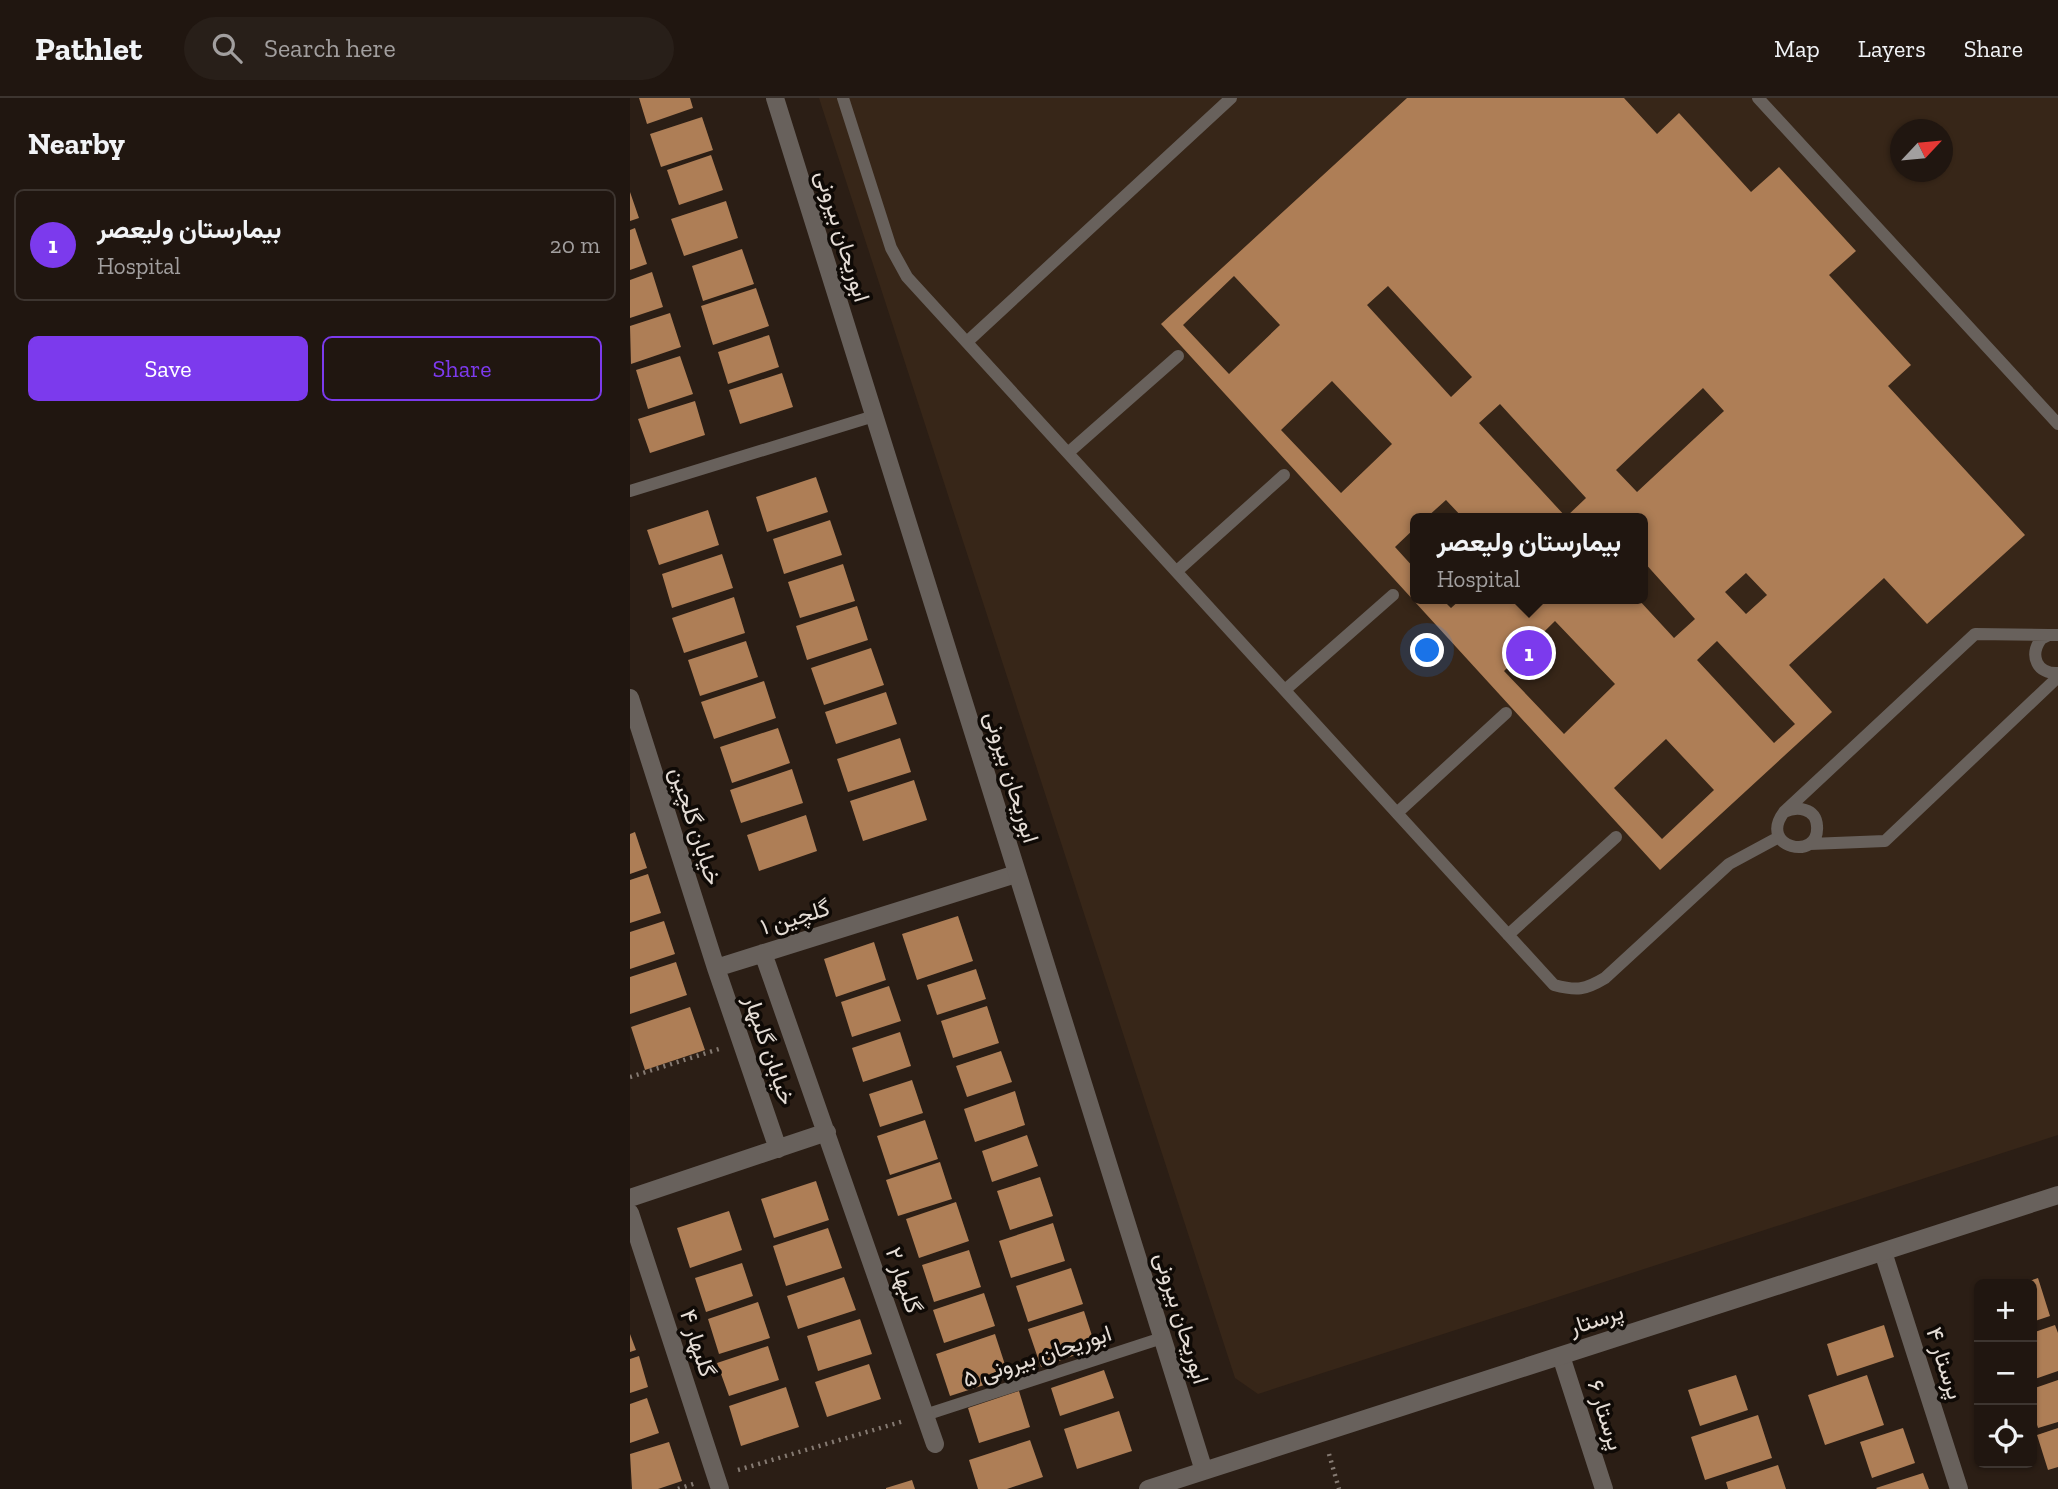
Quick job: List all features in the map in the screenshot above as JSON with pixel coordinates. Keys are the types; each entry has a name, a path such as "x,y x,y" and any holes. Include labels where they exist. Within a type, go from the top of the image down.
{"street":[{"name":"ابوریحان بیرونی","path":"775,98 1203,1471"},
{"name":"خیابان گلچین","path":"630,698 716,968"},
{"name":"گلچین ۱","path":"716,968 1016,874"},
{"name":"گلبهار ۲","path":"763,953 935,1444"},
{"name":"خیابان گلبهار","path":"716,968 778,1149"},
{"path":"630,1198 827,1132"},
{"name":"پرستار","path":"1148,1489 2058,1195"},
{"name":"گلبهار ۴","path":"630,1213 718,1483"},
{"name":"پرستار ۴","path":"1884,1252 1959,1489"},
{"name":"پرستار ۶","path":"1561,1356 1604,1489"}],"lane":[{"path":"844,98 891,248 907,277 1554,985 1571,989 1589,988 1605,978 1729,864 1779,837"},
{"path":"968,341 1231,98"},
{"path":"1758,98 2058,424"},
{"path":"1069,452 1178,356"},
{"path":"630,491 874,416"},
{"path":"1177,571 1284,475"},
{"path":"1285,690 1393,595"},
{"path":"2053,635 1975,634 1784,812 1778,820 1779,837 1793,848 1810,844 1885,841 2058,675"},
{"path":"2053,635 2041,639 2034,655 2042,670 2058,675"},
{"path":"1397,813 1506,713"},
{"path":"1784,812 1801,808 1809,811 1815,818 1818,827 1810,844"},
{"path":"1508,935 1616,837"},
{"name":"ابوریحان بیرونی ۵","path":"925,1415 1162,1338"}],"path":[{"path":"630,1077 742,1042"},
{"path":"678,1489 718,1483 925,1415"},
{"path":"1322,1433 1339,1489"}],"shaded area":[{"path":"819,98 2058,98 2058,1135 1258,1394 1235,1378"}],"building":[{"path":"639,98 690,98 693,108 647,124"},
{"path":"1407,98 1624,98 1657,134 1679,113 1751,192 1779,167 1856,251 1829,275 1911,365 1888,386 2025,535 1927,624 1884,578 1789,665 1832,712 1660,870 1417,604 1447,604 1451,608 1455,604 1643,604 1674,638 1695,619 1648,567 1648,513 1570,513 1586,498 1500,404 1479,423 1562,513 1458,513 1446,500 1432,513 1410,513 1410,533 1395,547 1410,564 1410,596 1161,324","holes":["1234,276 1280,325 1229,374 1183,325","1388,286 1472,377 1451,397 1367,305","1332,381 1392,444 1341,493 1281,430","1703,388 1724,411 1637,492 1616,470","1746,573 1767,595 1746,614 1725,592","1555,621 1615,684 1564,734 1504,671","1717,641 1795,724 1774,743 1697,660","1666,739 1714,790 1662,839 1614,788"]},
{"path":"702,117 713,150 661,167 650,134"},
{"path":"711,155 723,190 679,205 667,170"},
{"path":"630,192 639,218 630,221"},
{"path":"726,201 738,238 684,256 671,219"},
{"path":"635,228 647,264 630,270 630,230"},
{"path":"742,249 754,284 703,301 692,266"},
{"path":"652,272 663,307 630,318 630,280"},
{"path":"756,288 769,326 713,345 701,306"},
{"path":"670,313 681,347 631,364 630,326"},
{"path":"769,335 779,367 728,384 718,352"},
{"path":"680,356 693,394 648,409 636,370"},
{"path":"782,373 793,407 740,424 729,390"},
{"path":"695,401 705,435 650,453 638,419"},
{"path":"816,477 828,512 767,532 756,497"},
{"path":"708,510 719,545 659,565 647,530"},
{"path":"830,520 842,555 784,574 773,539"},
{"path":"722,554 733,588 672,608 662,574"},
{"path":"843,564 855,601 800,618 788,582"},
{"path":"734,597 745,633 684,653 672,618"},
{"path":"857,606 868,640 807,660 796,626"},
{"path":"746,641 758,677 700,696 688,660"},
{"path":"871,648 884,685 824,705 811,668"},
{"path":"764,681 776,718 714,739 701,702"},
{"path":"886,692 897,724 836,744 825,712"},
{"path":"778,728 790,763 732,783 720,747"},
{"path":"900,738 911,772 848,792 837,759"},
{"path":"792,769 803,803 741,823 730,790"},
{"path":"914,780 927,820 863,841 850,801"},
{"path":"806,815 817,851 759,871 747,835"},
{"path":"635,832 647,868 630,874 630,834"},
{"path":"648,874 661,913 630,923 630,880"},
{"path":"958,916 973,961 917,980 902,934"},
{"path":"664,921 675,954 630,969 630,932"},
{"path":"874,942 886,980 836,997 824,959"},
{"path":"676,962 687,995 630,1014 630,977"},
{"path":"976,969 986,999 937,1015 927,985"},
{"path":"889,986 901,1021 852,1037 841,1002"},
{"path":"987,1006 999,1043 953,1058 941,1021"},
{"path":"690,1007 705,1050 645,1070 631,1027"},
{"path":"900,1032 911,1066 863,1082 852,1048"},
{"path":"1001,1051 1012,1082 967,1097 956,1066"},
{"path":"912,1080 923,1113 880,1127 869,1094"},
{"path":"1015,1091 1025,1125 975,1142 964,1109"},
{"path":"925,1120 938,1159 890,1175 877,1136"},
{"path":"1027,1135 1038,1166 992,1182 982,1151"},
{"path":"940,1162 952,1199 898,1216 886,1180"},
{"path":"1040,1177 1053,1216 1010,1230 997,1191"},
{"path":"816,1181 829,1220 774,1238 761,1199"},
{"path":"956,1202 969,1241 919,1258 906,1219"},
{"path":"729,1211 742,1250 690,1268 677,1228"},
{"path":"1053,1223 1065,1261 1011,1278 999,1241"},
{"path":"828,1228 842,1268 786,1286 773,1246"},
{"path":"969,1250 981,1287 934,1302 922,1265"},
{"path":"742,1263 753,1296 706,1312 695,1278"},
{"path":"1071,1268 1083,1304 1028,1322 1016,1286"},
{"path":"844,1277 856,1310 798,1329 787,1296"},
{"path":"2038,1278 2050,1316 2037,1320 2037,1279"},
{"path":"984,1293 995,1326 944,1343 933,1310"},
{"path":"758,1302 770,1338 719,1354 708,1319"},
{"path":"1084,1311 1096,1348 1041,1367 1028,1329"},
{"path":"860,1319 872,1354 818,1371 807,1336"},
{"path":"1884,1325 1894,1357 1837,1376 1827,1344"},
{"path":"2055,1325 2058,1333 2058,1371 2037,1378 2037,1342 2037,1331"},
{"path":"630,1334 636,1350 630,1352"},
{"path":"995,1334 1009,1377 950,1396 936,1354"},
{"path":"768,1346 779,1380 729,1396 717,1363"},
{"path":"639,1356 648,1387 630,1393 630,1359"},
{"path":"869,1364 881,1399 827,1417 815,1382"},
{"path":"1104,1370 1114,1398 1060,1416 1051,1388"},
{"path":"1736,1375 1748,1410 1700,1426 1688,1390"},
{"path":"1867,1375 1884,1425 1825,1445 1808,1395"},
{"path":"2058,1380 2058,1422 2038,1428 2037,1425 2037,1387"},
{"path":"786,1387 799,1427 741,1446 729,1406"},
{"path":"1019,1391 1030,1427 979,1443 968,1408"},
{"path":"647,1398 659,1433 630,1443 630,1404"},
{"path":"1119,1411 1132,1451 1077,1469 1064,1429"},
{"path":"1758,1415 1772,1458 1705,1480 1691,1437"},
{"path":"1903,1428 1915,1463 1872,1478 1860,1442"},
{"path":"2058,1428 2058,1467 2048,1470 2037,1435"},
{"path":"1030,1440 1043,1477 1007,1489 978,1489 969,1460"},
{"path":"669,1442 682,1481 658,1489 632,1489 630,1454"},
{"path":"1778,1465 1786,1489 1728,1489 1726,1482"},
{"path":"1923,1473 1929,1489 1876,1488"},
{"path":"912,1480 915,1489 886,1489 886,1488"}],"place":[{"name":"بیمارستان ولیعصر","path":"1529,653"}]}
